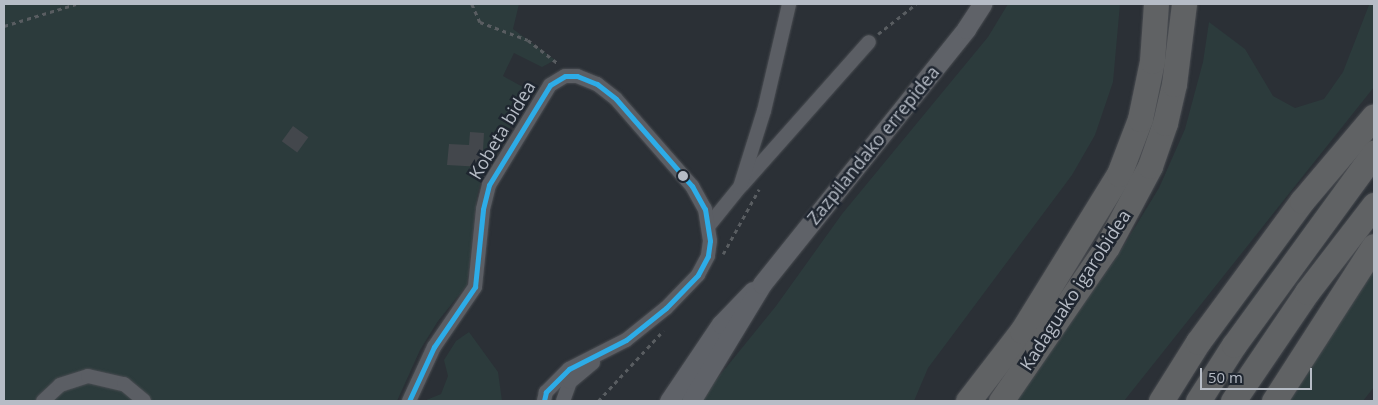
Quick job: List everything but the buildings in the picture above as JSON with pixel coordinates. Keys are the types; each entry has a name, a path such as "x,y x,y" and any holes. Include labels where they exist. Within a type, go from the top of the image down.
{"highway":[{"name":"Kadaguako igarobidea","path":"1016,338 1084,235 1119,174 1140,119 1152,61 1156,4"},
{"name":"Kadaguako igarobidea","path":"1002,401 1084,282 1125,215 1150,166 1165,123 1173,85 1184,4"},
{"path":"1173,85 1189,59 1196,4"},
{"path":"1161,401 1198,342 1302,201 1374,116"},
{"path":"1198,401 1234,345 1374,153"},
{"path":"1233,401 1306,292 1374,205"},
{"path":"1274,401 1374,246"},
{"path":"968,401 1016,338"},
{"path":"978,401 1016,338"}],"street":[{"path":"740,187 764,111 788,4"},
{"name":"Zazpilandako errepidea","path":"762,284 966,29 982,4"},
{"path":"710,224 740,187 767,160 869,42"},
{"path":"544,401 546,392 569,369 626,340 666,308 698,275 708,256 710,224 692,186 616,99 597,84 566,76"},
{"name":"Kobeta bidea","path":"409,401 434,347 475,287 483,209 489,185 541,96 557,79 566,76"},
{"path":"669,401 694,362 735,306 762,284"},
{"path":"691,401 762,284"},
{"path":"563,401 570,382 607,351"},
{"path":"661,401 694,362"},
{"path":"43,401 60,385 88,376 124,384 144,401"}],"path":[{"path":"4,26 76,4"},
{"path":"472,4 480,22 528,40 555,60 566,76"},
{"path":"869,42 916,4"}],"shaded area":[{"path":"4,4 519,4 513,29 555,60 542,67 514,53 503,76 530,91 482,177 477,197 467,285 438,321 420,350 397,401 4,401"},
{"path":"1008,4 1120,4 1113,82 1095,135 1072,175 928,368 914,401 699,401 776,306 842,214 988,37"},
{"path":"1374,4 1374,87 1124,401 1015,401 1116,258 1159,188 1185,129 1203,62 1209,22 1245,49 1273,96 1295,108 1324,99 1343,72 1369,5"},
{"path":"1374,270 1374,387 1363,401 1287,401"},
{"path":"469,332 498,372 502,401 424,401 441,394 448,376 444,360 456,341"}],"transit line":[{"path":"409,401 434,347 475,287 483,209 489,185 550,85 565,76 577,76 597,84 616,99 692,186 705,209 710,241 708,256 698,275 666,308 626,340 569,369 546,392 544,401"}]}
